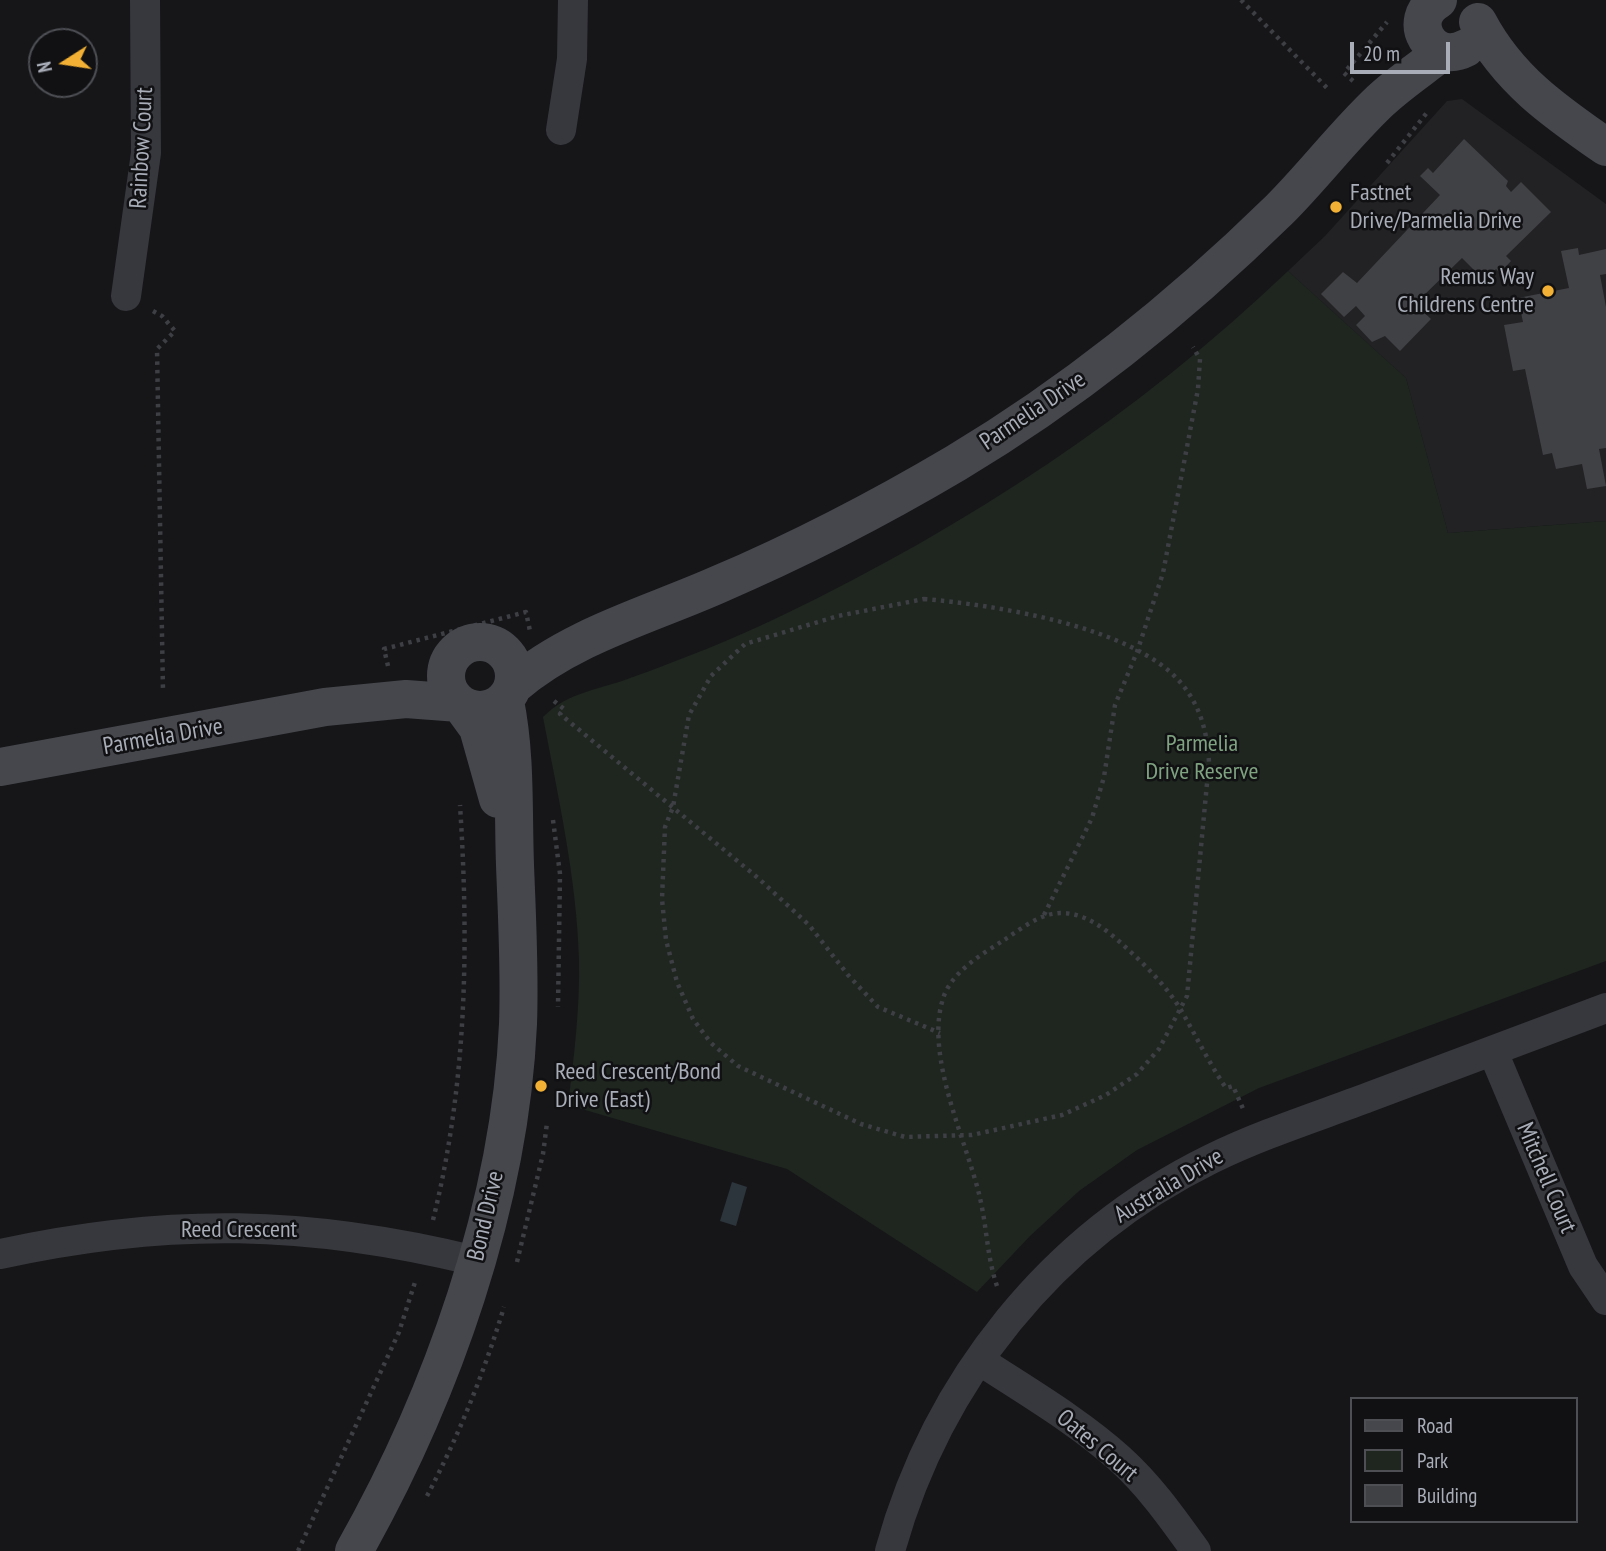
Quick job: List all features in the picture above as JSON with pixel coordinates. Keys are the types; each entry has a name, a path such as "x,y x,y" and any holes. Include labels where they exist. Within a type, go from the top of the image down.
{"street":[{"name":"Rainbow Court","path":"126,296 146,153 145,0"},
{"path":"561,130 572,59 573,0"},
{"path":"1428,28 1470,44 1478,30 1475,9"},
{"path":"1475,9 1495,53 1520,82"},
{"path":"1428,28 1520,82 1606,147"},
{"name":"Parmelia Drive","path":"521,696 564,651 751,570 956,463 1035,412 1110,358 1225,261 1281,208 1380,101 1428,28"},
{"name":"Parmelia Drive","path":"493,644 532,641 620,625"},
{"path":"471,643 493,644 510,659 521,696 484,711 461,704 448,689 448,666 452,656 471,643"},
{"name":"Parmelia Drive","path":"325,708 448,666"},
{"name":"Bond Drive","path":"354,1551 430,1399 476,1261 504,1136 517,1036 519,965 514,858 521,696"},
{"name":"Parmelia Drive","path":"0,767 325,708 406,699 461,704"},
{"name":"Bond Drive","path":"461,704 478,728 485,747 514,858"},
{"name":"Australia Drive","path":"890,1551 907,1494 938,1423 979,1360 1044,1278 1098,1230 1174,1179 1256,1140 1606,1008"},
{"name":"Mitchell Court","path":"1493,1052 1583,1266 1606,1300"},
{"name":"Reed Crescent","path":"0,1254 103,1236 231,1227 339,1234 426,1249 476,1261"},
{"name":"Oates Court","path":"979,1360 1063,1416 1121,1460 1165,1508 1196,1551"}],"path":[{"path":"1241,0 1329,90"},
{"path":"1380,101 1344,73 1428,28"},
{"path":"126,296 162,316 175,331 157,349 163,691"},
{"path":"1043,916 1092,818 1104,777 1115,705 1137,652 1163,573 1190,440 1200,359 1193,347"},
{"path":"924,599 1009,610 1107,637 1137,652 1180,682 1197,707 1206,729 1209,762 1200,838 1189,986 1160,1049 1137,1074 1106,1095 1062,1115 959,1137 905,1137 861,1124 757,1076 738,1066 711,1043 692,1019 677,982 666,940 662,899 665,827 673,807 689,715 711,676 745,645 850,614 924,599"},
{"path":"384,649 526,612"},
{"path":"521,696 550,706 555,701 564,709 560,714 731,853 809,925 848,975 878,1007 940,1033"},
{"path":"298,1551 399,1332 426,1249 443,1177 463,1037 467,948 460,803"},
{"path":"1000,1294 988,1256 978,1189 959,1137 940,1033 942,1001 953,980 984,953 1043,916 1072,914 1086,918 1108,932 1147,967 1180,1009 1223,1084 1226,1088 1233,1086 1256,1140"}],"shaded area":[{"path":"1462,99 1606,204 1606,521 1448,533 1406,378 1288,271 1325,236 1447,101"},
{"path":"732,1182 747,1187 736,1226 720,1221"}],"green space":[{"name":"Parmelia Drive Reserve","path":"1288,271 1406,378 1448,533 1606,521 1606,961 1259,1088 1137,1150 1079,1191 1030,1236 977,1292 787,1169 568,1105 579,996 579,960 575,899 566,838 543,717 574,696 689,656 781,616 918,544 984,505 1111,420 1231,323"}],"building":[{"path":"1464,139 1508,181 1506,186 1511,192 1521,182 1551,212 1506,256 1511,261 1500,273 1496,269 1485,281 1462,258 1418,301 1421,304 1418,307 1431,319 1400,351 1385,336 1372,342 1356,325 1365,316 1356,306 1344,317 1321,294 1343,272 1357,283 1440,195 1420,176 1428,168 1433,173"},
{"path":"1578,248 1579,255 1606,249 1606,274 1600,275 1606,307 1606,448 1599,449 1606,486 1587,489 1582,464 1556,469 1552,453 1543,455 1525,369 1513,371 1504,325 1523,322 1518,298 1569,288 1561,251"}],"place":[{"name":"Fastnet Drive/Parmelia Drive","path":"1336,207"},
{"name":"Remus Way Childrens Centre","path":"1548,291"},
{"name":"Reed Crescent/Bond Drive (East)","path":"541,1086"}]}
